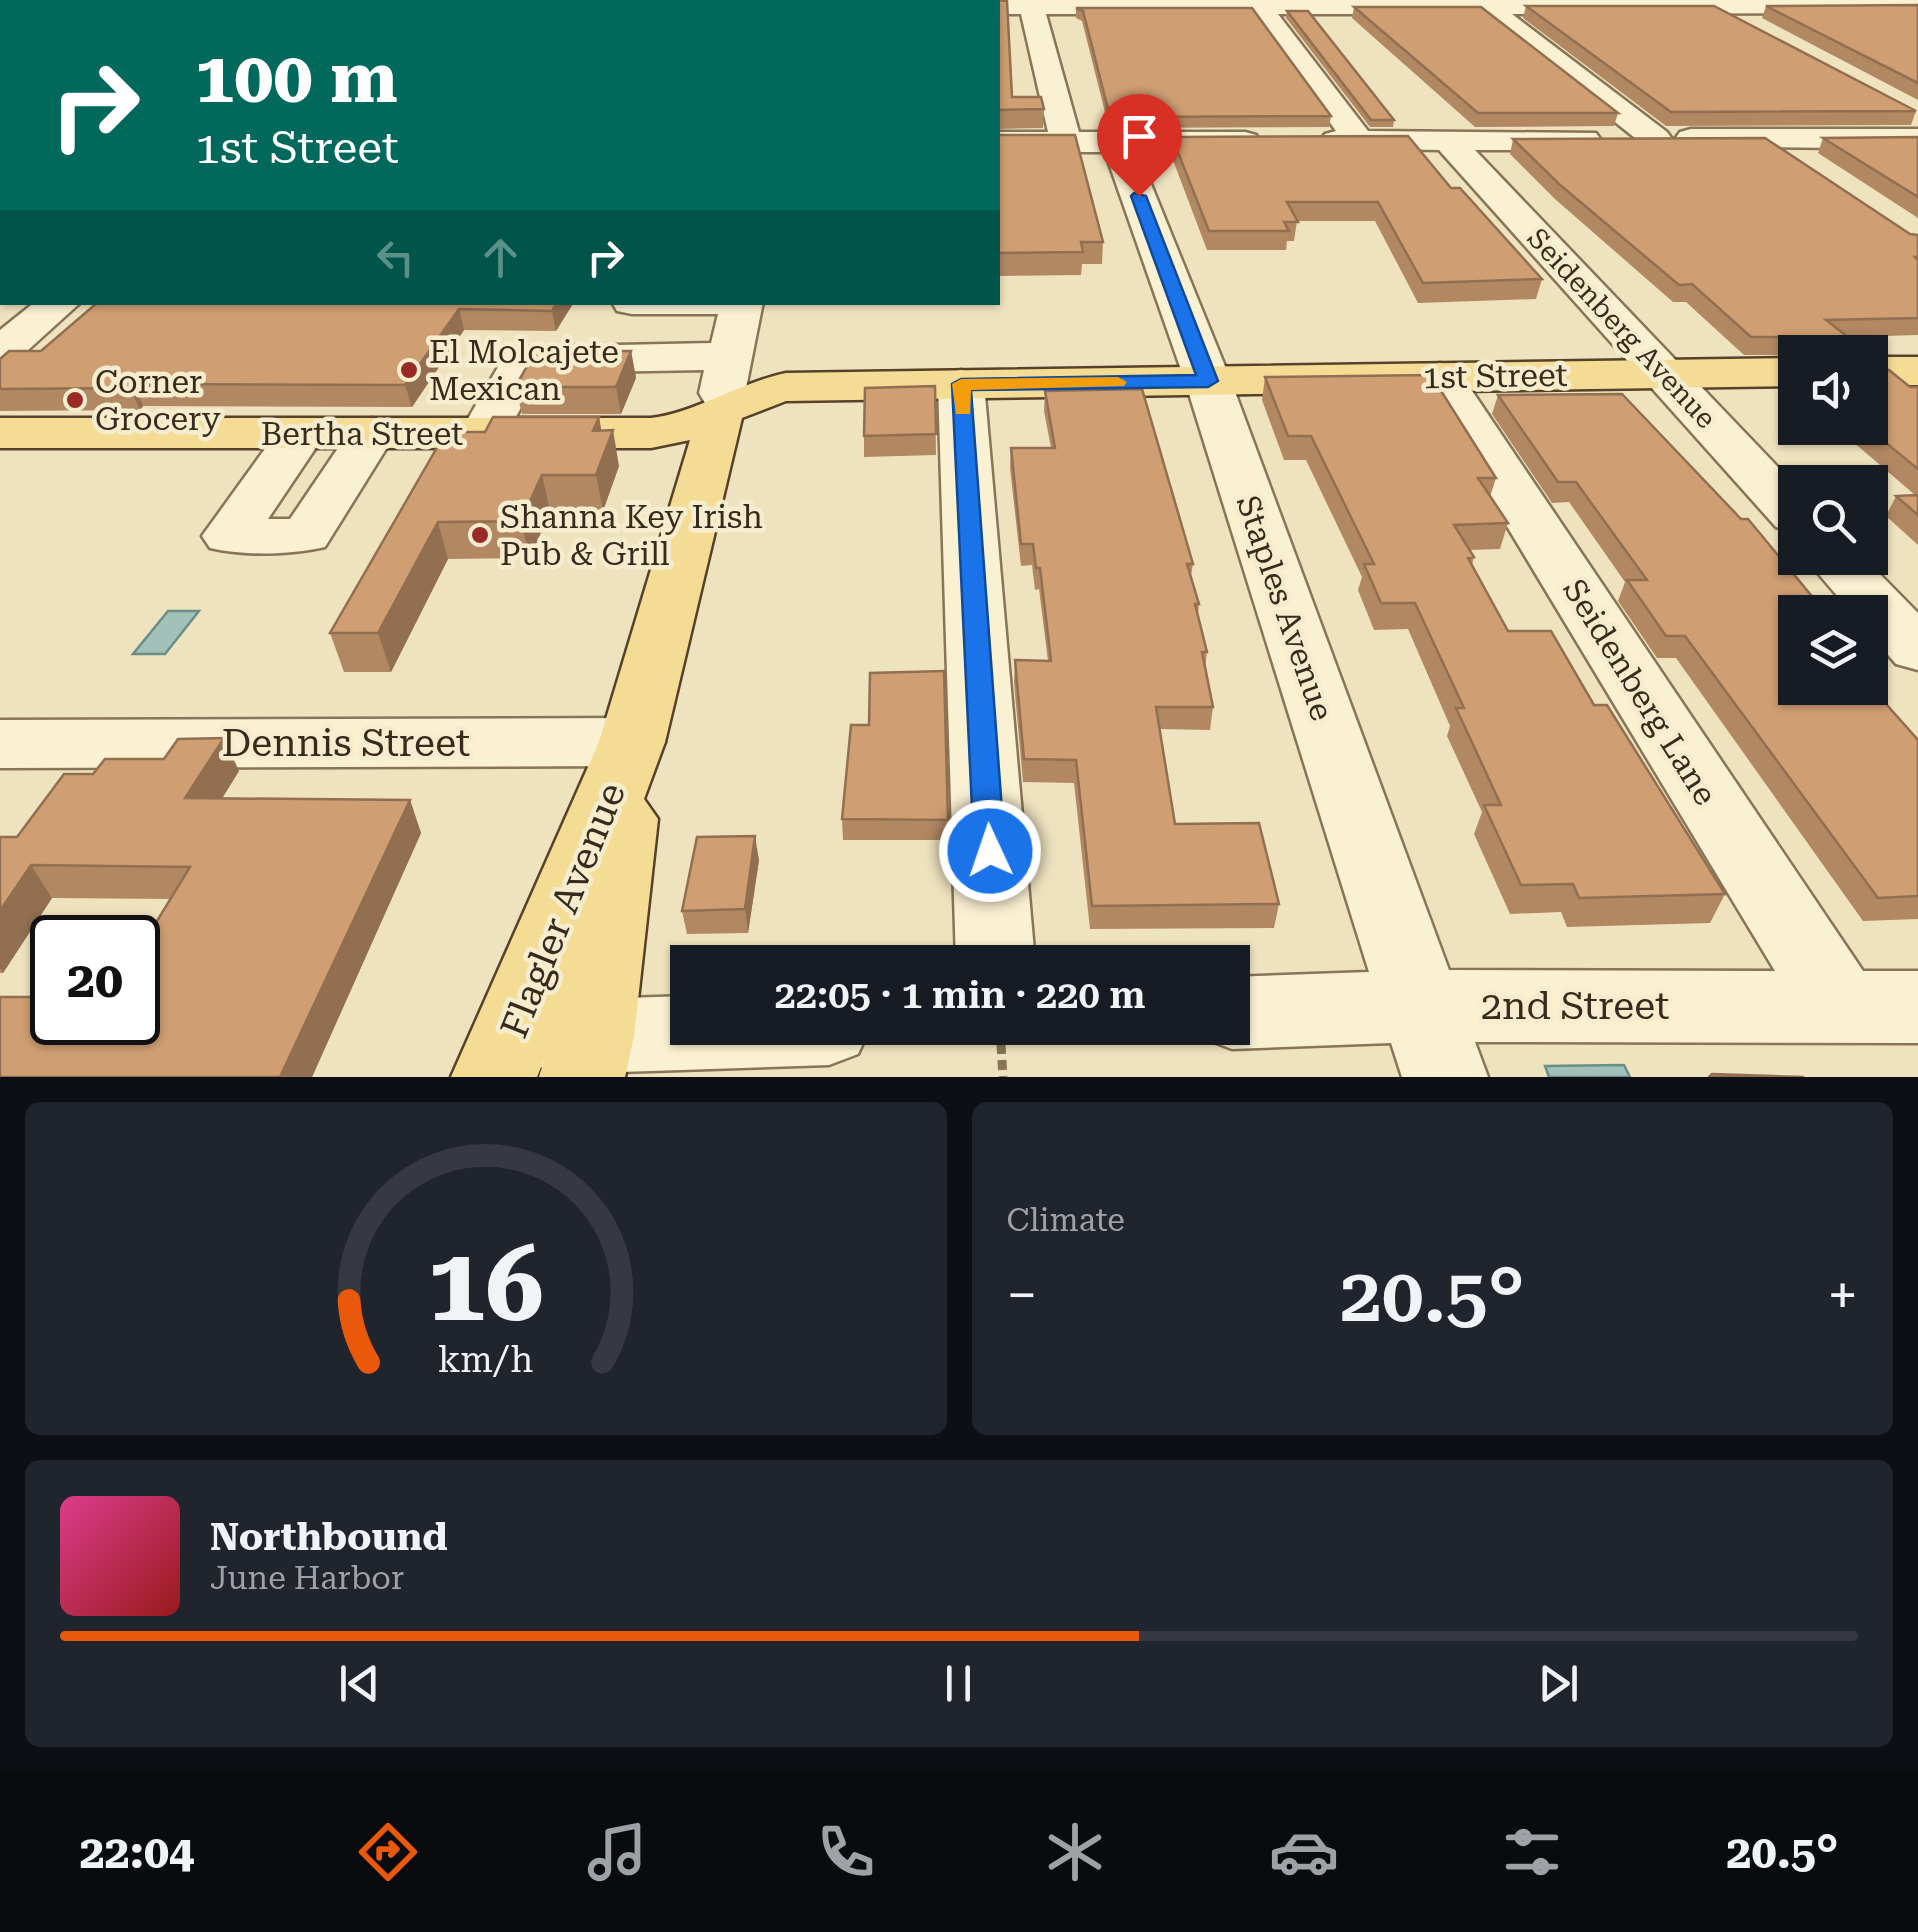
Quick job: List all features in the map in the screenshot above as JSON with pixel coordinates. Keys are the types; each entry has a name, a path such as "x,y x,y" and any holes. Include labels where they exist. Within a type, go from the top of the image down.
{"main road":[{"path":"1888,371 1918,371"},
{"name":"1st Street","path":"719,411 775,388 1778,372"},
{"name":"Bertha Street","path":"0,434 662,433 686,428 719,411"},
{"name":"Flagler Avenue","path":"503,1057 632,742 715,441 719,411"},
{"name":"Flagler Avenue","path":"587,1056 632,742"}],"street":[{"path":"1258,3 1360,141"},
{"path":"1000,7 1258,3 1918,6"},
{"path":"1482,3 1656,139"},
{"name":"Staples Avenue","path":"1030,4 1208,381 1433,1041"},
{"path":"1711,4 1767,34"},
{"path":"1766,138 1812,169"},
{"path":"1000,142 1918,139"},
{"name":"Seidenberg Avenue","path":"1448,141 1778,498"},
{"path":"0,352 57,305"},
{"name":"Flagler Avenue","path":"719,411 727,356 741,305"},
{"path":"484,434 524,360 727,356"},
{"name":"Seidenberg Lane","path":"1440,377 1879,1007"},
{"path":"961,384 995,945"},
{"path":"300,434 228,536 306,535 372,434"},
{"path":"1849,575 1918,650"},
{"name":"Dennis Street","path":"0,744 632,742"},
{"name":"2nd Street","path":"1250,1015 1433,1041 1879,1007"},
{"path":"503,1057 587,1056 682,1045"}],"path":[{"path":"1001,1045 1003,1077"}],"water":[{"path":"168,611 199,611 165,654 133,654"},
{"path":"1624,1065 1630,1077 1549,1077 1545,1066"}],"building":[{"path":"1000,0 1007,1 1012,97 1041,97 1044,109 1000,110"},
{"path":"1918,5 1918,83 1766,6"},
{"path":"1526,6 1714,6 1916,111 1671,112"},
{"path":"1354,7 1481,7 1618,113 1478,113"},
{"path":"1076,8 1252,8 1331,116 1110,117 1083,11"},
{"path":"1287,11 1308,11 1394,120 1371,120"},
{"path":"1000,135 1075,135 1103,242 1081,242 1083,252 1000,253"},
{"path":"1408,136 1451,188 1460,188 1542,279 1423,283 1378,202 1287,202 1298,222 1284,222 1289,231 1209,231 1172,137"},
{"path":"1918,137 1918,197 1823,138"},
{"path":"1765,138 1910,234 1918,235 1918,318 1826,320 1845,335 1751,337 1692,284 1679,285 1559,184 1513,139"},
{"path":"95,305 555,305 552,311 459,309 405,385 134,384 130,388 0,389 0,359 9,351 41,351"},
{"path":"536,351 631,351 616,387 515,387"},
{"path":"1888,370 1910,387 1918,387 1918,469 1888,444"},
{"path":"1431,375 1496,478 1478,478 1508,523 1454,525 1474,557 1468,558 1508,631 1551,631 1594,705 1607,705 1725,894 1579,898 1573,884 1521,885 1484,805 1501,805 1456,708 1464,708 1415,603 1381,603 1364,564 1374,564 1311,436 1288,436 1265,377"},
{"path":"935,386 936,434 864,436 865,388"},
{"path":"1142,389 1193,564 1187,564 1199,604 1195,604 1207,652 1202,652 1213,707 1156,707 1175,824 1259,823 1279,904 1092,906 1076,760 1024,759 1015,660 1051,661 1040,568 1036,568 1033,544 1021,544 1011,448 1055,448 1045,391"},
{"path":"1622,394 1741,519 1748,519 1778,555 1778,575 1794,575 1811,595 1778,595 1778,705 1887,705 1918,740 1918,896 1878,898 1685,636 1666,636 1627,580 1647,580 1576,482 1558,482 1498,395"},
{"path":"493,417 599,417 593,431 613,430 596,475 542,475 521,521 438,522 378,633 330,633 446,432 485,432"},
{"path":"1918,495 1918,515 1896,496"},
{"path":"944,671 948,820 842,819 851,725 869,725 870,673"},
{"path":"224,738 185,798 410,800 280,1077 0,1077 0,997 30,997 30,1045 160,1045 160,916 190,867 31,865 0,911 0,837 17,837 64,774 93,774 105,759 164,759 178,739"},
{"path":"755,836 745,909 682,911 697,837"},
{"path":"1712,1074 1804,1077 1709,1077"}],"slow traffic":[{"path":"963,410 961,384 1118,382"}],"place":[{"name":"El Molcajete Mexican","path":"409,370"},
{"name":"Corner Grocery","path":"75,400"},
{"name":"Shanna Key Irish Pub & Grill","path":"480,535"}],"route":[{"path":"990,851 961,384 1208,381 1139,196"}]}
